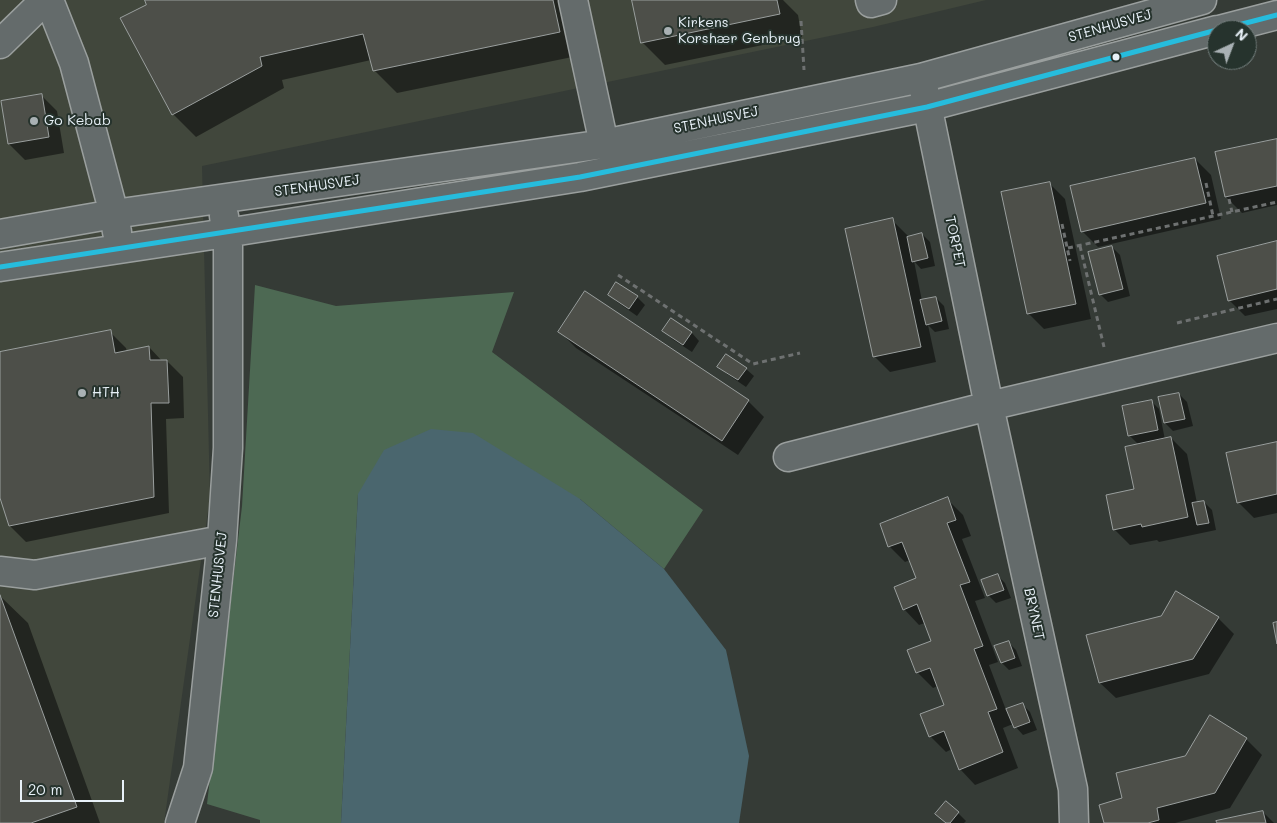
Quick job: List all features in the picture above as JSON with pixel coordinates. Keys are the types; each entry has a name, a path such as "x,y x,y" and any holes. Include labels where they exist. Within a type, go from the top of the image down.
{"street":[{"path":"0,44 45,0"},
{"path":"49,0 74,64 114,214 119,249"},
{"path":"573,0 604,144"},
{"path":"870,0 871,2 882,0"},
{"name":"STENHUSVEJ","path":"0,234 114,214 604,144 921,78 1202,0"},
{"name":"STENHUSVEJ","path":"1244,20 1271,10"},
{"name":"STENHUSVEJ","path":"0,267 580,177 927,107 1207,33"},
{"name":"TORPET","path":"921,78 989,406"},
{"path":"696,125 743,100 814,83 885,86"},
{"name":"STENHUSVEJ","path":"180,823 198,768 222,540 228,448 228,254 222,200"},
{"path":"788,457 989,406 1277,338"},
{"name":"BRYNET","path":"989,406 1073,789 1074,823"},
{"path":"0,571 35,575 222,540"}],"path":[{"path":"801,21 805,85"},
{"path":"1206,183 1213,216"},
{"path":"1229,199 1232,212"},
{"path":"1068,248 1277,202"},
{"path":"1062,224 1070,261"},
{"path":"1080,246 1111,377"},
{"path":"618,275 753,364 800,352"},
{"path":"1177,323 1277,299"}],"shaded area":[{"path":"0,0 986,0 873,27 202,166 210,497 164,823 0,823"}],"green space":[{"path":"255,285 336,306 514,292 492,352 703,510 664,569 580,499 358,494 341,823 260,823 260,820 207,804 242,506"}],"water":[{"path":"431,429 473,433 580,499 664,569 726,650 749,756 739,823 341,823 358,494 384,450"}],"building":[{"path":"145,0 553,0 560,32 373,71 363,34 260,57 262,66 172,115 120,18 146,5"},
{"name":"Kirkens Korshær Genbrug","path":"632,0 777,0 780,14 641,43"},
{"path":"42,94 49,137 8,144 1,101"},
{"path":"1277,139 1277,186 1225,197 1215,152"},
{"path":"1195,158 1206,203 1081,232 1070,186"},
{"path":"1050,182 1076,304 1027,314 1001,192"},
{"path":"893,218 921,347 873,357 845,229"},
{"path":"922,233 928,258 912,262 907,237"},
{"path":"1277,241 1277,289 1228,301 1217,256"},
{"path":"1112,246 1123,289 1099,295 1088,252"},
{"path":"616,282 638,296 629,309 608,295"},
{"path":"585,291 749,400 722,441 558,332"},
{"path":"936,297 942,321 926,325 920,300"},
{"path":"671,318 692,332 683,345 662,331"},
{"path":"111,330 115,353 149,346 150,360 167,360 169,403 151,403 154,497 9,526 0,498 0,352"},
{"path":"726,354 747,368 738,380 717,367"},
{"path":"1179,393 1185,419 1164,423 1158,397"},
{"path":"1152,400 1158,430 1128,436 1122,406"},
{"path":"1171,437 1188,517 1142,527 1141,524 1113,530 1106,495 1134,489 1125,447"},
{"path":"1277,442 1277,494 1237,503 1226,453"},
{"path":"948,497 956,520 947,523 970,582 960,585 983,646 974,649 997,709 988,712 1003,752 959,770 944,731 929,737 920,714 944,705 930,668 916,673 907,650 931,641 917,604 903,610 894,587 916,578 902,542 888,547 880,524"},
{"path":"1204,501 1209,523 1197,525 1192,503"},
{"path":"998,574 1004,590 987,596 981,580"},
{"path":"1176,591 1219,617 1193,659 1099,683 1086,635 1161,616"},
{"path":"0,595 77,807 31,823 0,823"},
{"path":"1277,622 1277,644 1273,623"},
{"path":"1009,641 1015,658 1001,663 994,646"},
{"path":"1023,703 1030,722 1014,728 1006,709"},
{"path":"1210,715 1247,738 1215,793 1157,808 1159,820 1148,823 1104,823 1099,805 1122,798 1116,773 1185,756"},
{"path":"946,801 959,812 950,823 946,823 935,814"},
{"path":"1263,811 1266,823 1217,823 1216,821"}],"transit line":[{"path":"1257,20 1277,15"},
{"path":"0,267 580,177 927,107 1207,33"}],"place":[{"name":"Kirkens Korshær Genbrug","path":"668,31"},
{"name":"Go Kebab","path":"34,121"},
{"name":"HTH","path":"82,393"}]}
